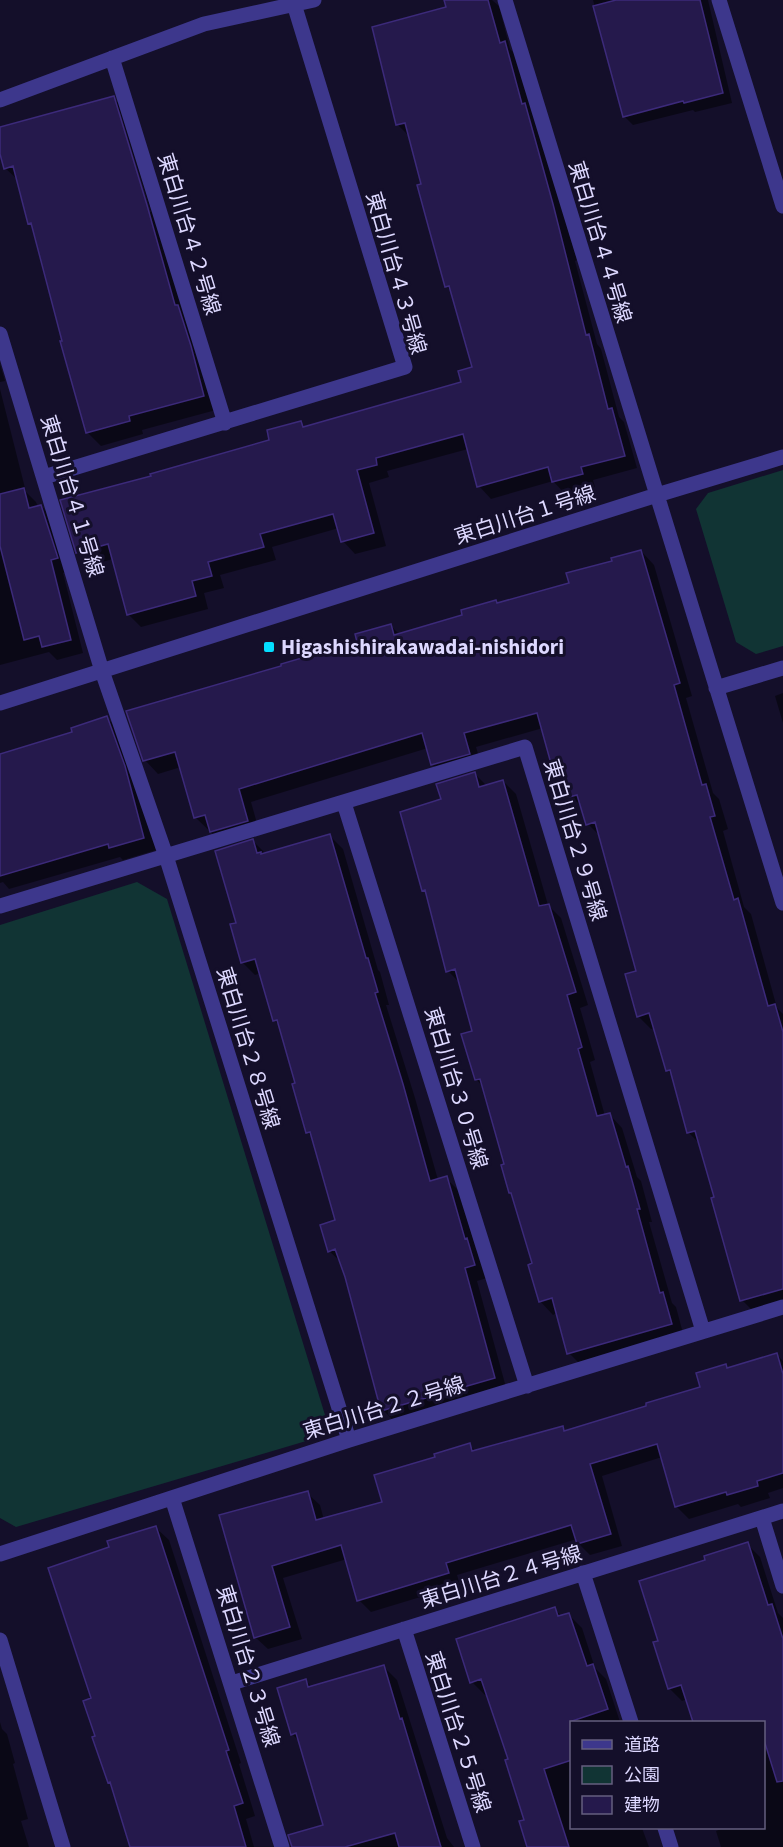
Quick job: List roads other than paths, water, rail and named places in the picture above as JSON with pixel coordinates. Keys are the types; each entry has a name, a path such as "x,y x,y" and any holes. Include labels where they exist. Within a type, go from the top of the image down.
{"street":[{"path":"0,100 204,24 314,0"},
{"name":"東白川台４４号線","path":"505,0 657,495"},
{"path":"719,0 783,206"},
{"name":"東白川台４３号線","path":"44,477 405,367 294,4"},
{"name":"東白川台４２号線","path":"112,58 225,423"},
{"name":"東白川台４１号線","path":"0,334 102,670"},
{"name":"東白川台１号線","path":"0,703 783,457"},
{"path":"657,495 783,903"},
{"path":"716,688 783,668"},
{"name":"東白川台２８号線","path":"102,670 166,856 349,1440"},
{"name":"東白川台２９号線","path":"0,906 525,747 703,1331"},
{"name":"東白川台３０号線","path":"344,803 527,1386"},
{"name":"東白川台２２号線","path":"0,1554 349,1440 783,1307"},
{"name":"東白川台２３号線","path":"172,1498 282,1847"},
{"name":"東白川台２４号線","path":"232,1683 783,1511"},
{"path":"762,1518 783,1586"},
{"path":"584,1573 631,1721"},
{"name":"東白川台２５号線","path":"404,1629 473,1847"},
{"path":"0,1640 63,1847"},
{"path":"666,1829 671,1847"}],"place":[{"name":"Higashishirakawadai-nishidori","path":"269,647"}]}
